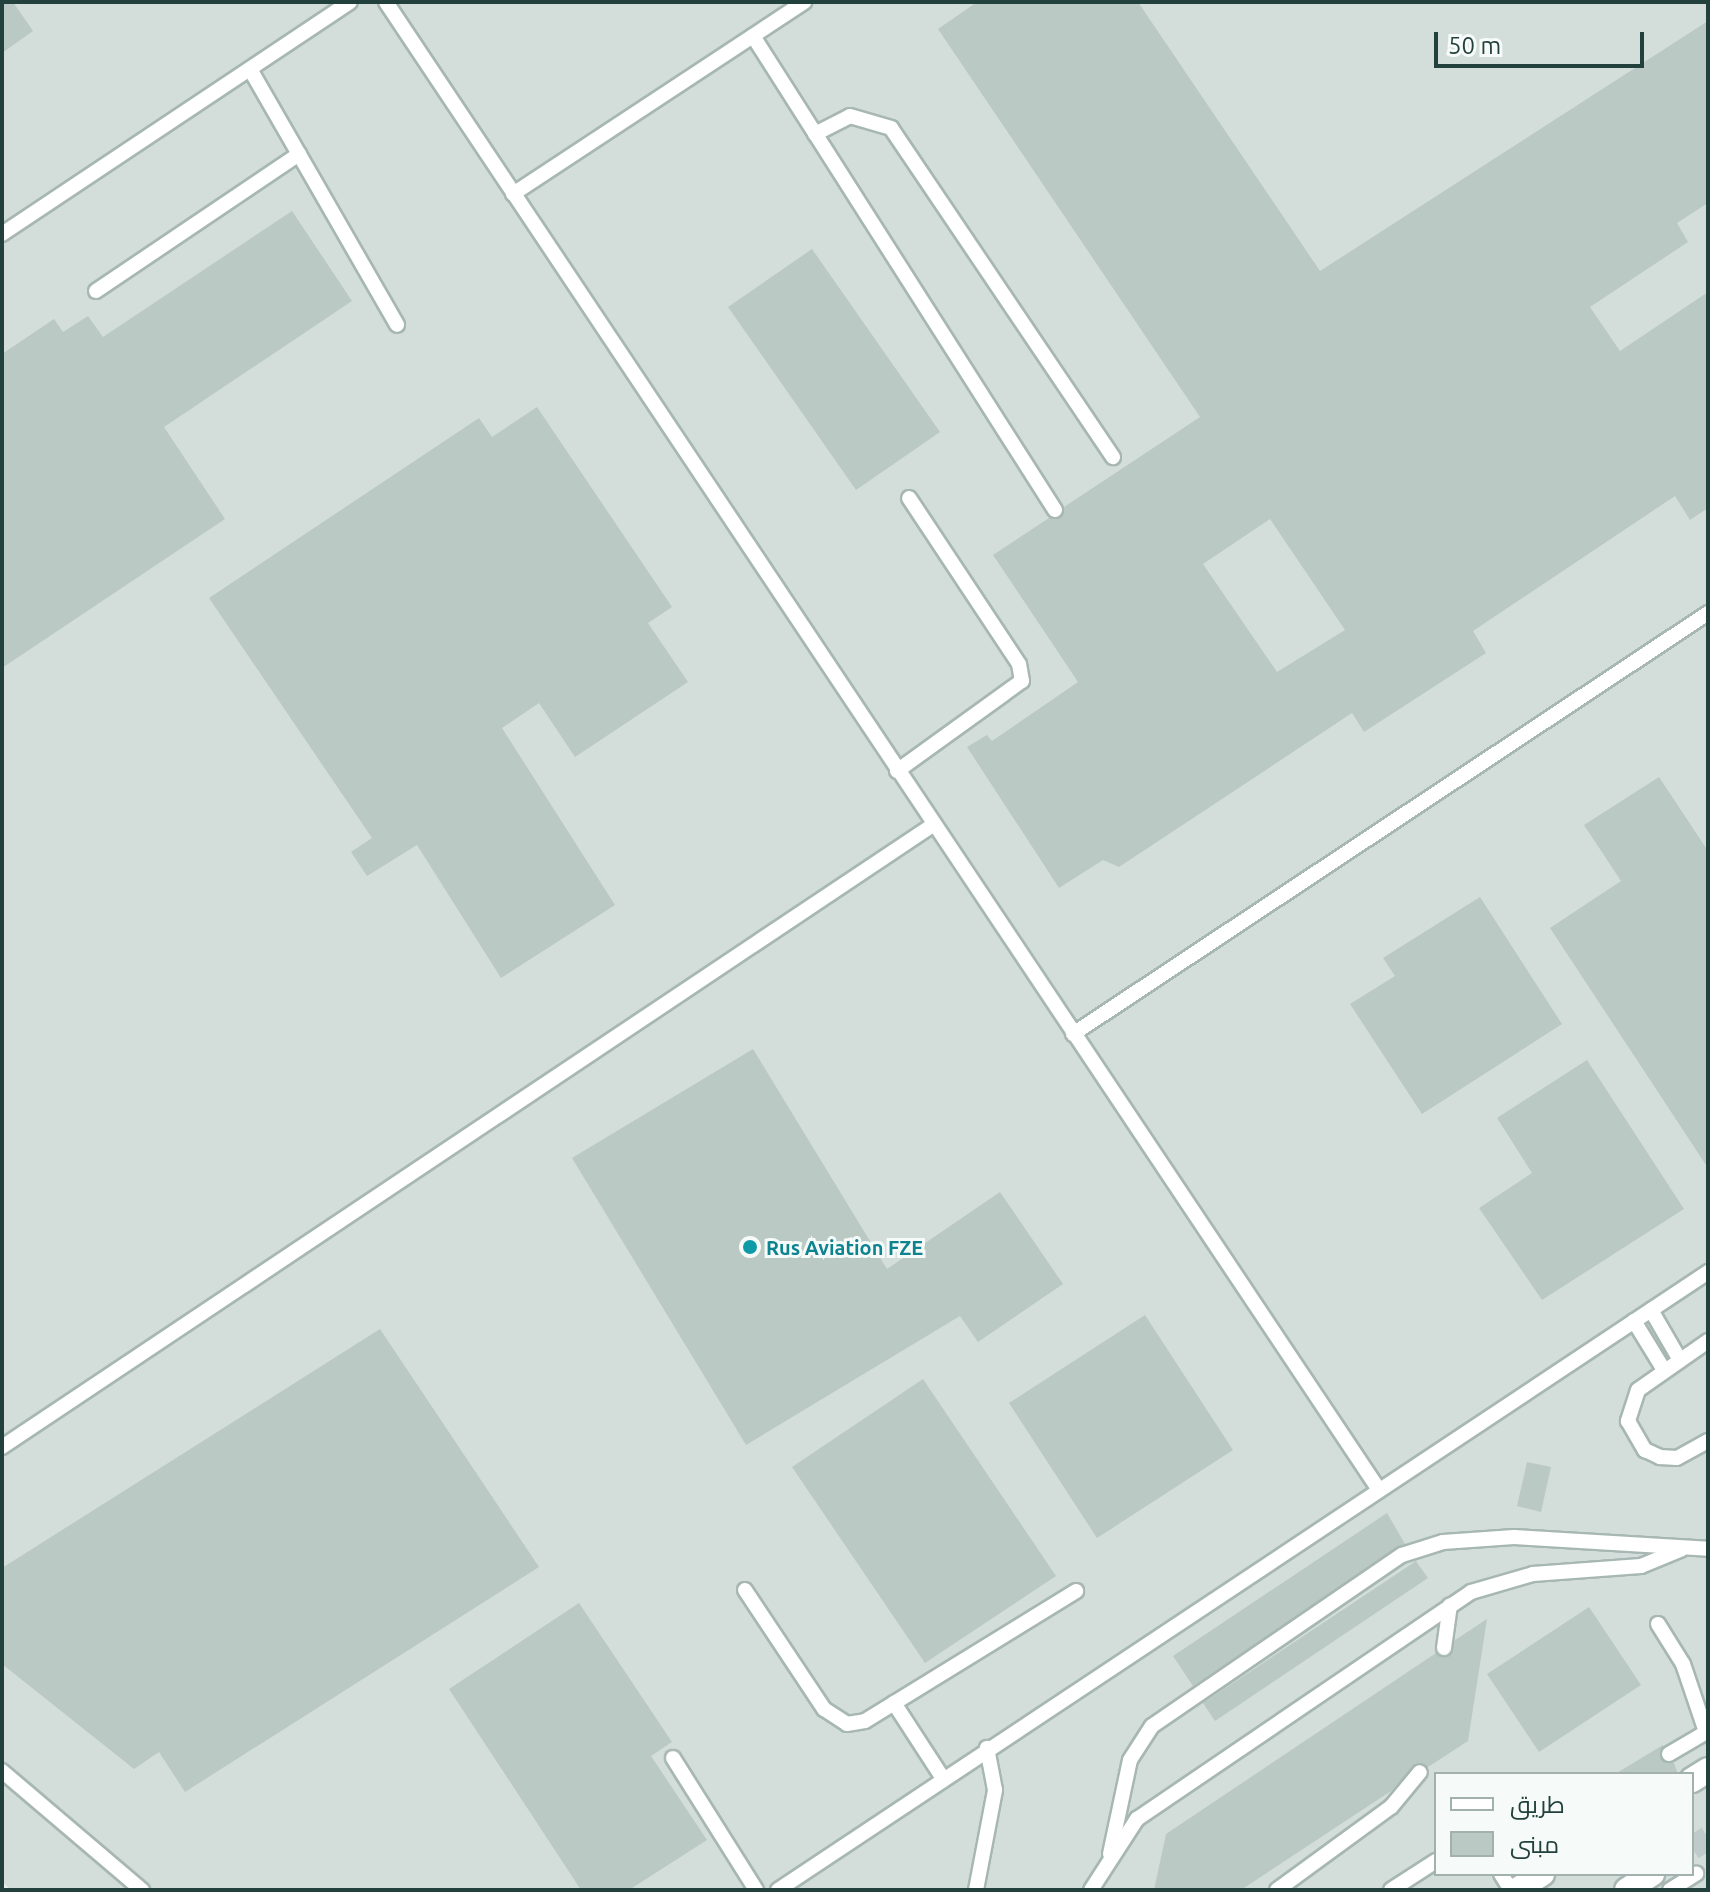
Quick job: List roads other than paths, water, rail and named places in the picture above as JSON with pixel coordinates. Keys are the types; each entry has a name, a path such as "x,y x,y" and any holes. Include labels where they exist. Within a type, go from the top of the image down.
{"street":[{"path":"1514,1890 1538,1876"},
{"path":"1627,1890 1649,1876"}],"lane":[{"path":"2,234 350,2"},
{"path":"386,2 1379,1490"},
{"path":"513,194 804,2"},
{"path":"753,36 1055,510"},
{"path":"250,69 397,325"},
{"path":"815,134 850,116 891,128 1113,457"},
{"path":"96,291 299,154"},
{"path":"897,771 1022,681 1019,664 909,498"},
{"path":"1073,1034 1708,613"},
{"path":"2,1447 933,825"},
{"path":"778,1890 942,1777 1708,1272"},
{"path":"1651,1310 1680,1360"},
{"path":"1634,1321 1664,1370"},
{"path":"1708,1341 1664,1370 1630,1404 1634,1437 1660,1457 1677,1458 1708,1441"},
{"path":"1110,1854 1130,1760 1152,1726 1402,1555 1443,1542 1514,1537 1650,1540 1682,1549 1708,1549"},
{"path":"1091,1890 1110,1854 1154,1806 1450,1605 1494,1581 1641,1566 1682,1549"},
{"path":"745,1590 830,1716 856,1724 1076,1591"},
{"path":"1444,1648 1450,1605"},
{"path":"1658,1624 1683,1664 1707,1732 1669,1754"},
{"path":"894,1703 942,1777"},
{"path":"976,1890 995,1790 987,1748"},
{"path":"673,1758 756,1890"},
{"path":"2,1771 142,1890"},
{"path":"1277,1890 1391,1807 1420,1772"},
{"path":"1391,1890 1434,1862"},
{"path":"1673,1889 1693,1876"}],"tunnel":[{"path":"1694,1847 1708,1838"}],"place":[{"name":"Rus Aviation FZE","path":"750,1247"}]}
